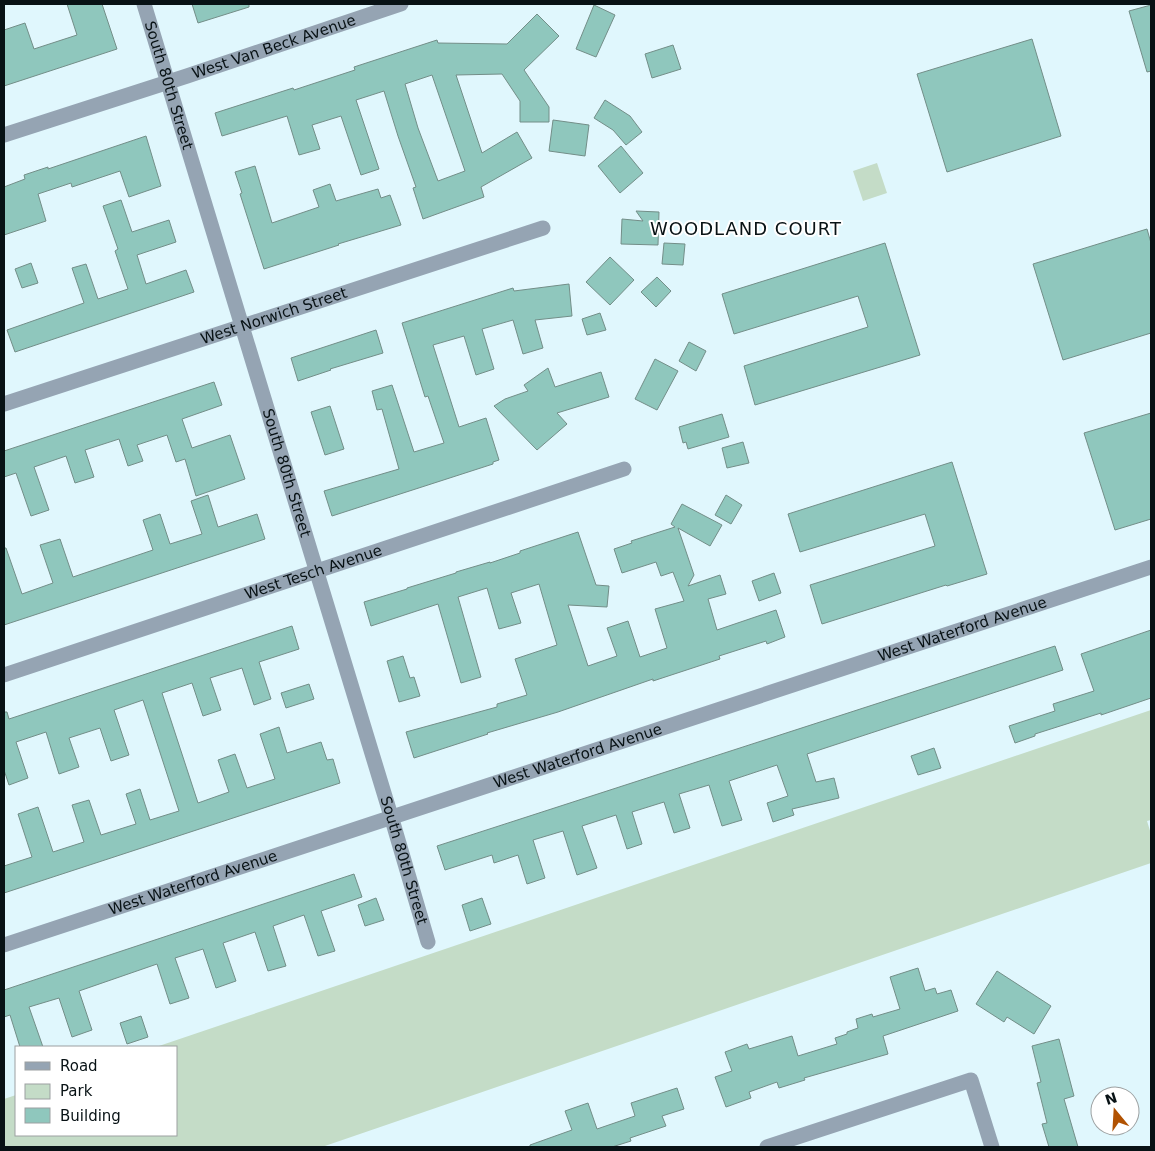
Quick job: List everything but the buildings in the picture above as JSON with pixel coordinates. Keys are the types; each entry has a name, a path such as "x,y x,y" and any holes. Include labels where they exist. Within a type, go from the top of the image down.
{"street":[{"name":"South 80th Street","path":"144,4 428,942"},
{"name":"West Van Beck Avenue","path":"4,135 168,83 401,4"},
{"name":"West Norwich Street","path":"4,404 543,228"},
{"name":"West Tesch Avenue","path":"4,675 624,469"},
{"name":"West Waterford Avenue","path":"4,945 1151,567"},
{"path":"767,1147 971,1080 992,1147"}],"green space":[{"path":"877,163 887,193 863,201 853,171"},
{"path":"1151,710 1151,820 1147,821 1151,834 1151,863 322,1147 4,1147 4,1099 15,1095 15,1136 178,1136 178,1046 159,1046"}],"district":[{"name":"WOODLAND COURT","path":"746,228"}]}
